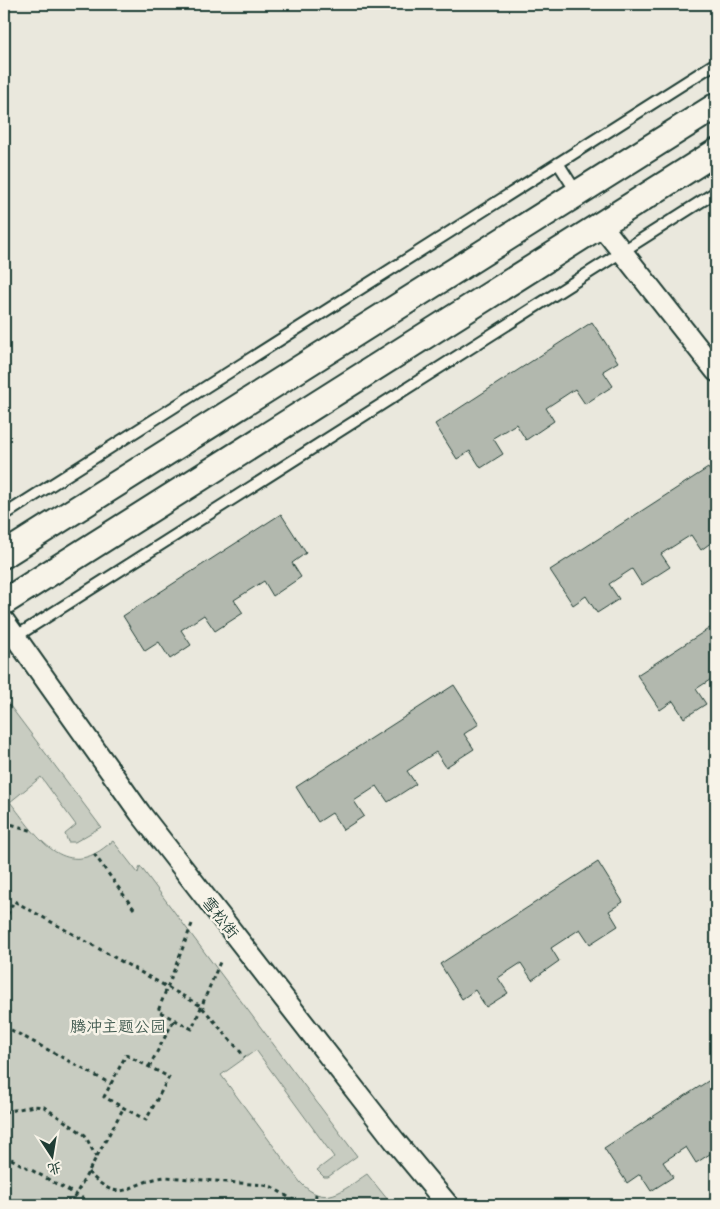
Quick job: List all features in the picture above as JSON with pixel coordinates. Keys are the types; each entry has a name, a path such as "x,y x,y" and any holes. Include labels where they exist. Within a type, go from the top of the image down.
{"street":[{"path":"4,555 716,106"},
{"path":"4,602 716,152"},
{"path":"578,194 716,371"},
{"name":"雪松街","path":"8,634 140,813 394,1140 448,1205"}],"lane":[{"path":"4,515 716,63"},
{"path":"558,163 578,194"},
{"path":"8,634 716,192"}],"path":[{"path":"4,822 33,830"},
{"path":"94,854 134,909"},
{"path":"4,922 14,901 168,987 201,1006 245,1057"},
{"path":"192,924 158,1011 192,1029 220,962"},
{"path":"149,1067 174,1020"},
{"path":"4,1026 111,1084"},
{"path":"126,1055 149,1067 169,1078 146,1120 104,1097 126,1055"},
{"path":"4,1112 34,1106 44,1108 85,1135 96,1157"},
{"path":"70,1205 124,1107"},
{"path":"4,1156 95,1205"},
{"path":"88,1172 102,1188 115,1194 126,1192 152,1180 166,1177 264,1185 278,1190 301,1205"},
{"path":"315,1205 316,1194"}],"green space":[{"name":"腾冲主题公园","path":"4,698 101,827 75,842 68,842 65,834 76,825 41,777 10,802 35,834 56,852 68,857 80,858 102,850 113,841 138,873 140,866 357,1156 328,1177 324,1177 317,1170 334,1157 256,1050 221,1075 300,1182 309,1190 326,1196 342,1191 367,1174 392,1205 4,1205"}],"building":[{"path":"592,322 618,362 603,371 613,386 585,404 575,389 546,408 554,421 526,440 516,424 493,438 503,454 481,468 470,451 457,459 435,424"},
{"path":"708,468 716,480 716,539 701,550 691,535 661,554 670,567 642,585 632,569 609,584 619,599 597,613 586,596 573,605 550,570"},
{"path":"281,514 306,553 292,563 301,577 273,596 264,581 234,600 243,613 215,631 204,615 181,630 191,645 170,659 159,642 145,651 123,616"},
{"path":"716,624 716,676 696,689 706,704 684,718 673,701 660,710 637,675"},
{"path":"454,685 479,724 464,734 474,749 446,767 436,752 407,771 416,784 388,802 377,786 354,801 364,816 343,830 332,813 318,822 296,787"},
{"path":"598,862 623,902 609,911 618,926 590,944 580,929 551,948 559,961 532,980 521,963 498,978 508,993 486,1007 475,990 462,999 440,964"},
{"path":"716,1076 716,1150 696,1163 686,1147 663,1162 673,1177 651,1191 640,1174 627,1183 604,1148"}]}
